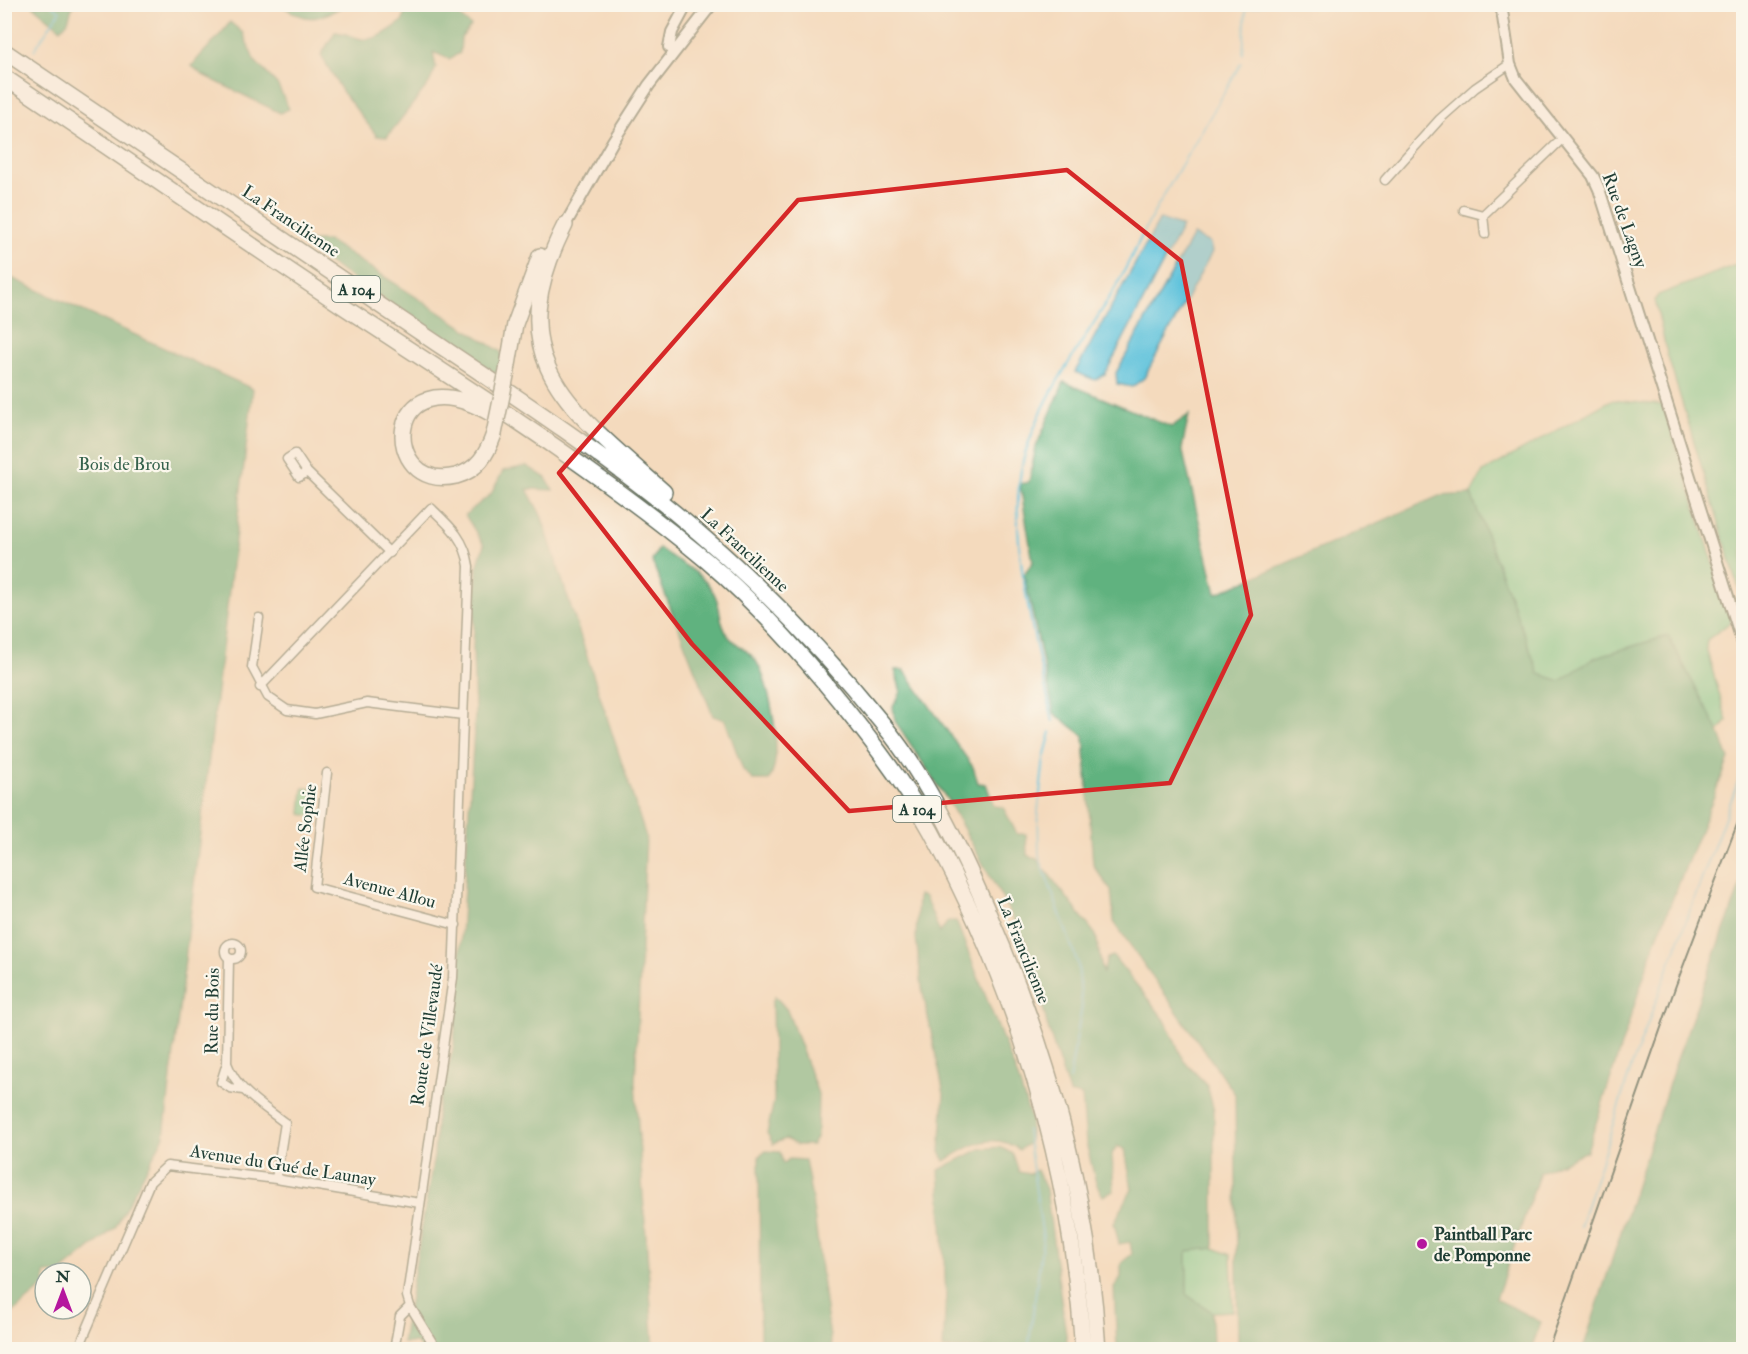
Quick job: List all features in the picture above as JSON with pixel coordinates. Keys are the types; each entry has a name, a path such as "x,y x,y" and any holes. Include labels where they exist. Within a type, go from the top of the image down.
{"highway":[{"name":"La Francilienne","path":"4,51 478,372 628,477 700,535 778,607 885,726 928,790 965,860 1028,1010 1052,1081 1081,1207 1098,1350"},
{"name":"La Francilienne","path":"4,77 344,307 510,415 657,521 709,563 795,648 886,762 929,828 990,953 1019,1024 1057,1158 1066,1208 1083,1350"},
{"path":"510,415 491,414 458,398 428,399 411,412 405,421 402,438 406,453 415,467 428,475 448,478 467,472 478,464 489,449 494,434 507,371 522,302 561,223"},
{"path":"561,223 543,274 536,307 538,340 549,369 573,408 696,521 700,535"}],"main road":[{"path":"669,47 672,32 687,4"},
{"path":"561,223 644,79 669,47 710,4"},
{"path":"561,223 649,85 710,4"},
{"name":"Rue de Lagny","path":"1501,4 1510,64 1516,80 1593,176 1599,189 1743,646"}],"street":[{"path":"1385,180 1440,119 1475,88 1510,64"},
{"path":"1483,215 1563,138"},
{"path":"1464,210 1483,215"},
{"path":"1483,215 1485,234"},
{"path":"260,687 390,553 307,472"},
{"name":"Route de Villevaudé","path":"390,553 430,508 453,528 462,540 470,566 453,978 407,1285 410,1306 437,1350"},
{"path":"259,618 252,661 260,687 277,705 300,714 328,712 367,703 463,715"},
{"name":"Allée Sophie","path":"314,887 327,773"},
{"name":"Avenue Allou","path":"314,887 456,925"},
{"name":"Rue du Bois","path":"229,958 227,1063 221,1082 230,1088 243,1090 285,1123 276,1179"},
{"name":"Avenue du Gué de Launay","path":"78,1350 150,1182 166,1166 276,1179 420,1203"},
{"path":"394,1350 400,1316 410,1306"}],"highlighted area":[{"path":"1067,170 1181,261 1251,615 1170,783 849,811 692,644 559,473 798,200"}],"green space":[{"path":"32,5 73,5 68,21 61,29"},
{"path":"281,5 345,5 328,14 313,18 298,15"},
{"path":"402,5 448,6 471,26 461,38 460,53 449,59 433,52 436,68 429,83 387,137 377,136 342,91 321,55 335,32 370,39 388,31 403,21 405,10"},
{"path":"230,22 243,33 254,60 277,84 289,109 280,113 203,75 192,66"},
{"path":"307,241 329,241 500,351 504,358 502,373 494,373 314,253"},
{"path":"1743,262 1743,602 1667,354 1655,300 1658,295"},
{"name":"Bois de Brou","path":"5,275 253,389 164,1136 115,1228 75,1261 33,1261 33,1296 5,1319"},
{"path":"1064,382 1171,427 1189,415 1182,448 1216,594 1439,496 1471,494 1539,674 1560,681 1596,657 1668,636 1719,732 1729,759 1654,945 1587,1151 1540,1172 1496,1299 1541,1322 1531,1349 1238,1349 1235,1094 1114,922 1111,890 1093,865 1084,736 1054,713 1024,575 1033,562 1020,484 1029,482 1036,447"},
{"path":"1611,400 1663,405 1732,621 1707,640 1706,648 1727,721 1719,732 1668,636 1596,657 1560,681 1539,674 1471,494 1483,472"},
{"path":"527,466 546,478 553,490 527,489 541,515 646,837 635,1083 654,1349 422,1350 417,1343 402,1343 434,1156 437,1110 454,1046 475,715 473,648 477,568 484,545 465,515 491,494 503,471"},
{"path":"659,548 705,581 717,600 725,631 756,661 766,686 774,721 775,755 769,780 753,780 743,770 725,720 713,716 652,561"},
{"path":"895,670 904,670 973,767 978,783 986,784 994,806 1003,807 1017,834 1026,834 1027,855 1037,859 1096,935 1103,974 1107,958 1113,956 1165,1020 1184,1061 1207,1085 1214,1111 1214,1248 1187,1251 1187,1295 1212,1312 1213,1349 1117,1349 1114,1288 1121,1277 1121,1263 1132,1254 1130,1242 1119,1244 1114,1223 1132,1189 1125,1149 1117,1146 1112,1154 1114,1191 1103,1196 1096,1183 1086,1143 1082,1096 1069,1093 1048,1028 1028,945 947,799 895,721 893,707 901,692"},
{"path":"303,788 316,789 313,816 301,814"},
{"path":"1743,878 1743,1349 1583,1349 1676,1062"},
{"path":"918,895 925,897 940,933 948,921 956,921 1018,1078 1031,1120 1029,1143 1019,1150 1000,1141 990,1141 981,1142 963,1150 945,1161 940,1152 944,1094 922,988 916,938"},
{"path":"775,996 787,1010 818,1094 817,1136 812,1145 797,1145 785,1139 773,1144 767,1133 774,1101 772,1003"},
{"path":"1000,1147 1013,1154 1019,1172 1029,1174 1037,1170 1046,1189 1068,1349 943,1349 946,1295 939,1170 980,1149"},
{"path":"766,1151 780,1152 783,1164 789,1159 805,1160 832,1349 760,1349 759,1156"},
{"path":"1214,1248 1231,1255 1233,1311 1212,1312 1187,1295 1187,1251"}],"water":[{"path":"1160,219 1182,227 1105,374 1095,380 1075,372"},
{"path":"1193,235 1210,243 1212,252 1144,378 1132,387 1117,384 1116,373"}],"waterway":[{"path":"34,50 60,11 51,4"},
{"path":"1243,54 1246,9 1266,4"},
{"path":"1053,721 1025,591 1020,556 1018,490 1023,461 1041,413 1065,368 1119,281 1159,204 1241,63"},
{"path":"1051,732 1044,758 1038,811 1039,856 1078,964 1082,1006 1069,1080"},
{"path":"1580,1227 1631,1068 1744,766"},
{"path":"1027,1130 1043,1238 1028,1350"}],"railway":[{"path":"1548,1350 1676,985 1744,806"}],"place":[{"name":"Paintball Parc de Pomponne","path":"1422,1244"}]}
